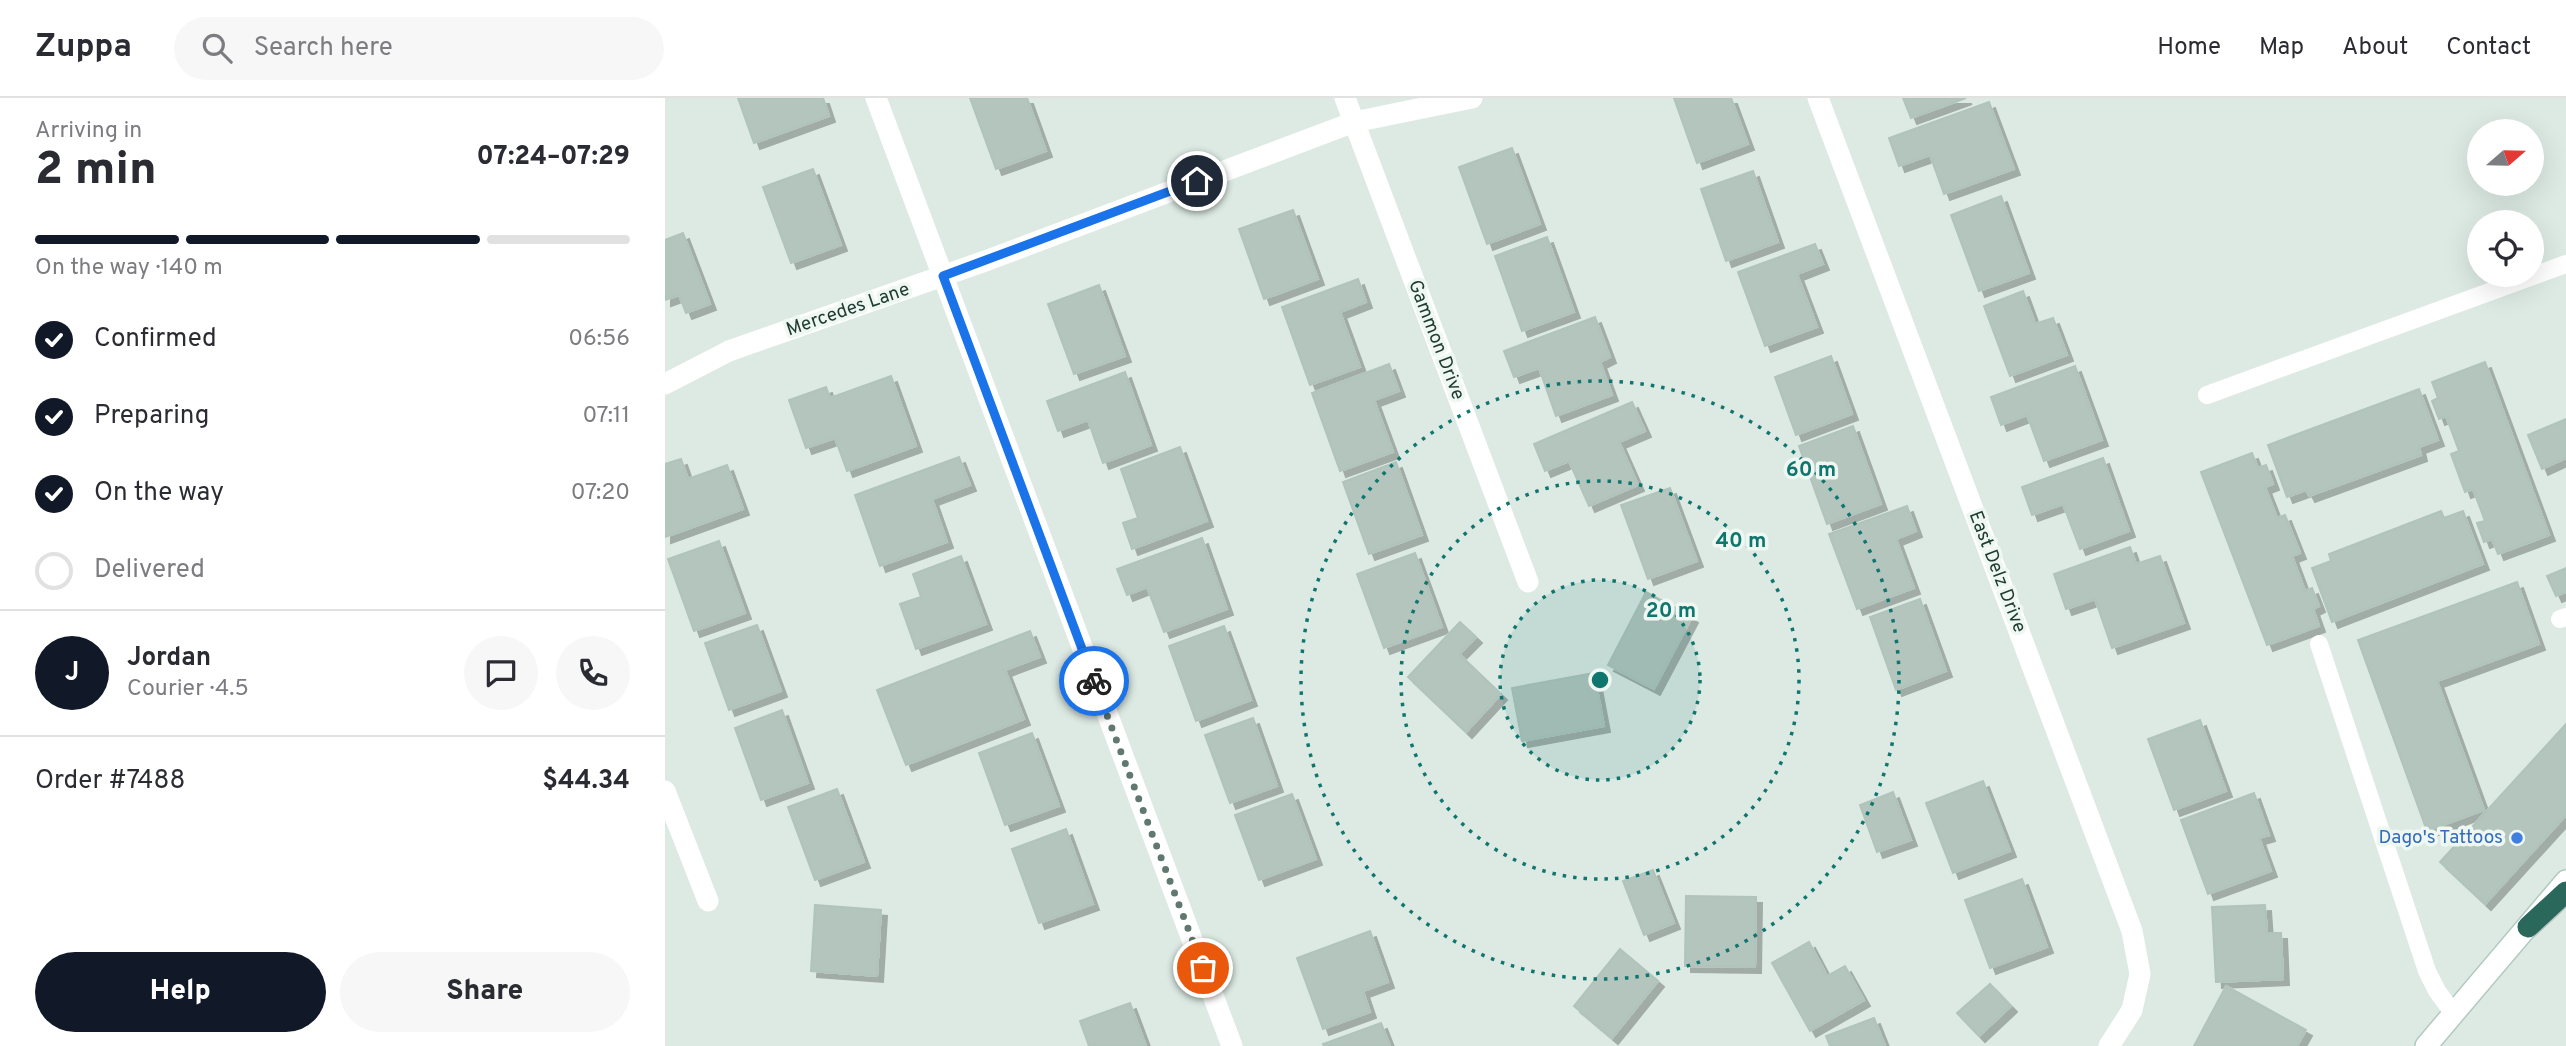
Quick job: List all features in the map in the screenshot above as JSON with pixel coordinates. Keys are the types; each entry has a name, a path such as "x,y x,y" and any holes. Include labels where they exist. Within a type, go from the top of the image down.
{"highway":[{"path":"2528,927 2566,892"}],"street":[{"path":"876,98 1232,1046"},
{"name":"Gammon Drive","path":"1345,98 1528,582"},
{"name":"Mercedes Lane","path":"665,384 729,351 943,276 1354,122 1472,98"},
{"name":"East Delz Drive","path":"1818,98 2133,931 2140,974 2132,1010 2109,1046"},
{"path":"665,791 708,901"},
{"path":"2426,1046 2566,881"}],"lane":[{"path":"2207,395 2566,264"},
{"path":"2319,644 2427,971 2437,991 2454,1014"}],"building":[{"path":"738,98 823,98 829,116 754,143"},
{"path":"970,98 1027,98 1046,151 996,169"},
{"path":"1674,98 1731,98 1748,144 1697,163"},
{"path":"1903,98 1966,98 1911,118"},
{"path":"1989,102 2014,169 1944,194 1930,155 1899,166 1889,138"},
{"path":"1512,148 1540,224 1487,244 1459,167"},
{"path":"813,169 841,245 791,263 763,187"},
{"path":"1753,171 1778,242 1726,261 1701,189"},
{"path":"2001,196 2029,273 1979,291 1951,215"},
{"path":"1293,210 1318,279 1264,299 1239,229"},
{"path":"683,233 710,304 686,313 679,295 665,300 665,240"},
{"path":"1547,237 1574,312 1522,331 1495,256"},
{"path":"1815,244 1823,264 1797,274 1817,327 1765,346 1738,272"},
{"path":"1358,279 1366,302 1340,312 1360,367 1310,385 1282,307"},
{"path":"1099,285 1125,356 1074,374 1048,304"},
{"path":"2023,291 2035,324 2053,318 2067,355 2010,376 1984,306"},
{"path":"1595,317 1610,357 1600,362 1612,395 1556,416 1539,368 1514,377 1504,351"},
{"path":"1831,356 1852,414 1796,435 1775,377"},
{"path":"2485,362 2549,535 2498,554 2492,539 2484,542 2477,523 2485,521 2473,489 2465,492 2451,454 2459,451 2446,416 2439,419 2432,401 2438,398 2432,382"},
{"path":"1389,364 1399,391 1374,400 1393,452 1340,471 1312,393"},
{"path":"2075,366 2102,440 2044,461 2027,415 2001,425 1991,397"},
{"path":"1125,372 1151,445 1103,463 1088,420 1058,431 1047,401"},
{"path":"891,376 916,446 847,471 835,438 806,448 789,400 826,387 830,398"},
{"path":"2419,389 2438,440 2419,447 2421,455 2309,496 2306,490 2287,497 2268,445"},
{"path":"1632,402 1645,431 1619,442 1638,485 1589,506 1569,461 1545,471 1534,444"},
{"path":"2566,419 2566,458 2542,469 2528,435"},
{"path":"1853,426 1881,504 1827,524 1799,446"},
{"path":"1180,447 1207,521 1132,549 1123,523 1138,518 1121,469"},
{"path":"2252,453 2258,468 2266,465 2273,484 2265,487 2277,518 2285,515 2300,553 2292,556 2305,591 2312,588 2319,606 2313,609 2319,626 2267,645 2201,472"},
{"path":"959,457 970,485 932,499 947,542 880,566 855,495"},
{"path":"2103,458 2129,531 2080,549 2063,504 2032,515 2022,487"},
{"path":"681,459 688,479 727,465 743,509 665,537 665,464"},
{"path":"1396,462 1422,535 1369,554 1343,482"},
{"path":"1670,488 1697,561 1648,579 1621,505"},
{"path":"1907,506 1916,531 1896,539 1914,588 1857,609 1829,534"},
{"path":"2441,511 2444,518 2463,511 2483,564 2332,622 2312,568 2331,561 2329,554"},
{"path":"1202,538 1227,609 1164,632 1147,587 1127,595 1117,569"},
{"path":"719,541 745,613 694,631 668,559"},
{"path":"2130,547 2136,564 2160,556 2184,623 2112,648 2095,599 2066,609 2054,574"},
{"path":"1415,553 1442,627 1384,648 1357,574"},
{"path":"961,556 986,624 916,649 900,604 921,597 913,574"},
{"path":"2566,568 2566,592 2556,596 2547,576"},
{"path":"2517,582 2539,644 2437,681 2484,810 2427,831 2358,640"},
{"path":"1646,592 1692,617 1654,689 1608,665"},
{"path":"1920,599 1946,671 1896,690 1870,617"},
{"path":"1460,622 1476,637 1459,654 1501,694 1466,732 1408,677"},
{"path":"757,625 781,691 729,710 705,643"},
{"path":"1224,626 1251,700 1196,721 1169,646"},
{"path":"1030,631 1040,657 1005,670 1024,719 906,765 877,690"},
{"path":"1594,673 1604,726 1522,741 1512,688"},
{"path":"782,710 808,783 761,800 735,728"},
{"path":"1253,718 1277,786 1230,803 1205,735"},
{"path":"2200,720 2226,791 2174,810 2148,739"},
{"path":"2566,724 2566,815 2485,904 2440,862"},
{"path":"1032,733 1059,806 1005,825 979,753"},
{"path":"1983,781 2010,851 1953,873 1926,803"},
{"path":"837,789 864,862 815,880 788,807"},
{"path":"1893,792 1911,840 1877,852 1860,805"},
{"path":"2254,793 2269,835 2259,838 2271,871 2208,894 2181,820"},
{"path":"1292,794 1316,859 1259,880 1235,815"},
{"path":"1066,829 1093,904 1039,923 1012,849"},
{"path":"1653,870 1674,923 1644,935 1623,881"},
{"path":"2022,879 2047,947 1990,968 1965,900"},
{"path":"1686,896 1756,897 1755,967 1685,966"},
{"path":"815,905 881,910 877,976 811,971"},
{"path":"2265,905 2267,933 2281,933 2283,979 2216,982 2212,907"},
{"path":"1370,931 1388,982 1363,991 1370,1012 1323,1029 1297,958"},
{"path":"1809,942 1827,976 1845,966 1864,1000 1810,1031 1772,963"},
{"path":"1620,949 1658,981 1612,1038 1574,1006"},
{"path":"1990,984 2011,1006 1979,1036 1957,1013"},
{"path":"2226,986 2306,1030 2297,1046 2194,1046"},
{"path":"1130,1003 1146,1046 1089,1046 1080,1021"},
{"path":"1874,1018 1885,1046 1830,1046 1826,1036"},
{"path":"1381,1023 1390,1046 1323,1044"}],"way so far":[{"path":"1094,681 1203,968"}],"place":[{"name":"Dago's Tattoos","path":"2517,838"}],"route":[{"path":"1094,681 943,276 1197,181"}]}
